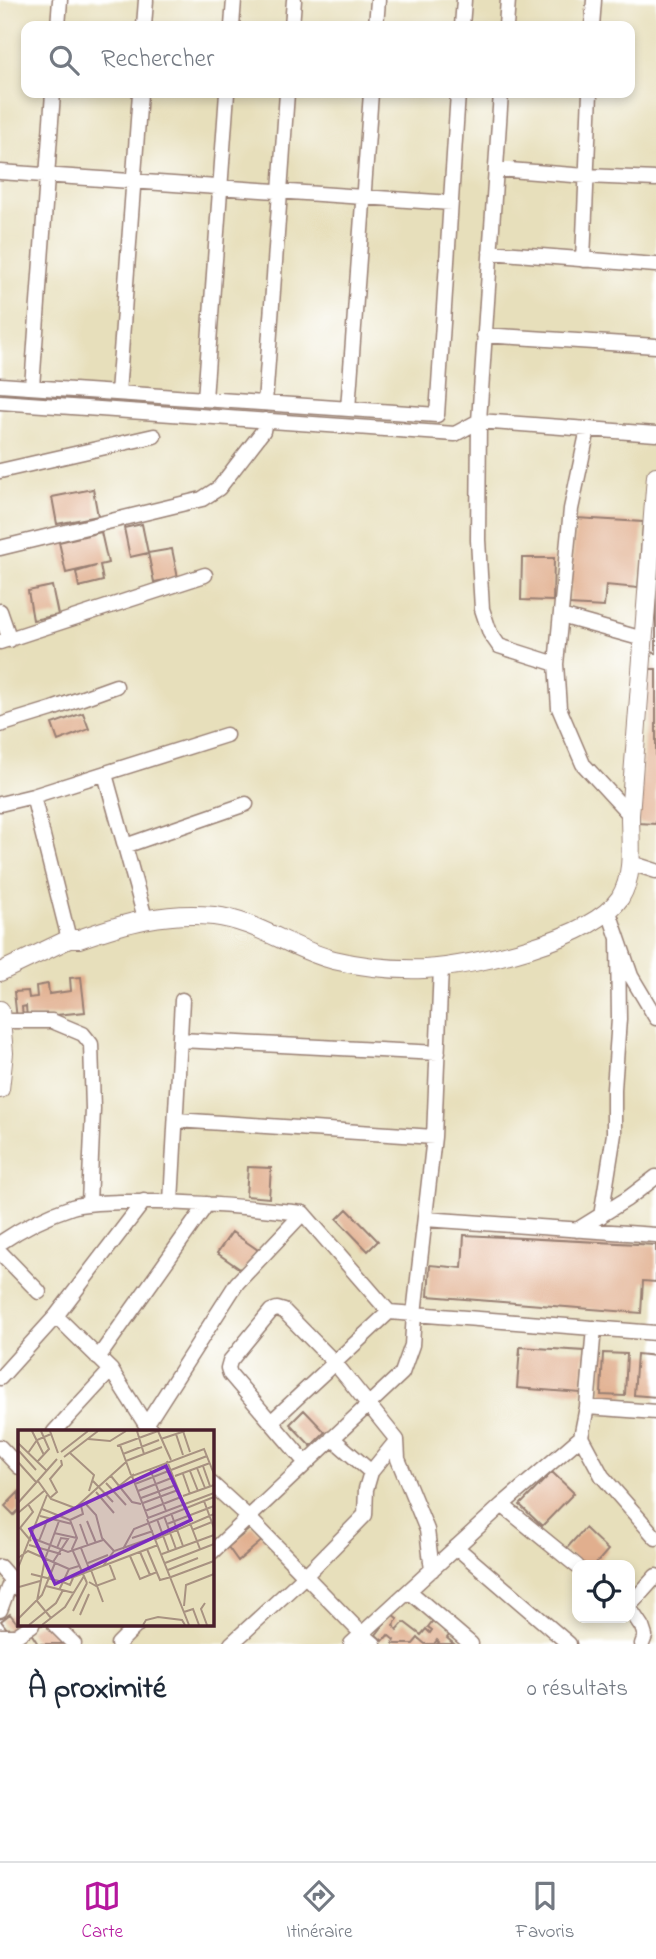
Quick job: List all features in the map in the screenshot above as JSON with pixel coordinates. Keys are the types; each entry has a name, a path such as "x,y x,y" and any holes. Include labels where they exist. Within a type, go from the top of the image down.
{"street":[{"path":"58,21 60,0"},
{"path":"144,21 146,0"},
{"path":"232,21 234,0"},
{"path":"292,21 294,0"},
{"path":"376,21 378,0"},
{"path":"462,21 464,0"},
{"path":"506,21 508,0"},
{"path":"593,21 594,0"},
{"path":"32,387 53,98"},
{"path":"118,393 140,98"},
{"path":"205,399 227,98"},
{"path":"265,403 287,98"},
{"path":"348,409 371,98"},
{"path":"0,385 437,415 458,98"},
{"path":"501,98 479,421 478,540 481,609 499,646 556,664"},
{"path":"583,260 590,98"},
{"path":"496,169 656,179"},
{"path":"0,172 451,203"},
{"path":"490,252 656,265"},
{"path":"484,335 656,346"},
{"path":"0,402 455,434 479,421 656,435"},
{"path":"0,548 202,499 219,488 263,431 265,420"},
{"path":"588,429 571,509 556,664 559,708 583,764 630,815"},
{"path":"0,471 154,436"},
{"path":"0,972 69,940 145,918 189,915 238,921 332,960 398,968 441,967 492,958 547,943 591,924 609,912 621,897 631,863 630,815 649,663 643,639 656,476"},
{"path":"0,611 5,641 205,575"},
{"path":"561,617 643,639"},
{"path":"0,725 116,686"},
{"path":"0,803 33,796 226,735"},
{"path":"105,774 145,918"},
{"path":"33,796 69,940"},
{"path":"125,846 246,804"},
{"path":"631,863 656,871"},
{"path":"609,912 631,976 656,1018"},
{"path":"601,1216 614,1135 619,1019 618,939"},
{"path":"214,1550 402,1373 412,1345 434,1137 441,967"},
{"path":"171,1202 182,1000"},
{"path":"0,1089 4,1053 1,1015 52,1021 83,1034 91,1044 93,1110 89,1203"},
{"path":"180,1040 438,1053"},
{"path":"176,1120 434,1137"},
{"path":"577,1230 656,1177"},
{"path":"0,1378 6,1362 56,1316 144,1201"},
{"path":"0,1243 22,1228 72,1207 89,1203 171,1202 303,1213 389,1312 656,1333"},
{"path":"98,1358 207,1204"},
{"path":"56,1316 111,1370 150,1429 237,1283 303,1213"},
{"path":"425,1219 656,1235"},
{"path":"0,1252 39,1292"},
{"path":"305,1462 230,1374 228,1368 230,1361 271,1311 277,1309 284,1311 335,1363 397,1440 398,1459 427,1530 432,1570"},
{"path":"271,1422 389,1312"},
{"path":"351,1644 502,1505 581,1437 587,1407 594,1328"},
{"path":"56,1430 111,1370"},
{"path":"587,1407 656,1412"},
{"path":"581,1437 602,1476 656,1538"},
{"path":"332,1438 370,1472"},
{"path":"231,1644 306,1575 365,1515 370,1472 397,1440"},
{"path":"0,1447 18,1466"},
{"path":"214,1486 374,1644"},
{"path":"502,1505 572,1562"},
{"path":"456,1547 569,1644"},
{"path":"635,1601 656,1576"},
{"path":"0,1610 7,1578"},
{"path":"409,1591 471,1644"},
{"path":"635,1616 645,1636 642,1644"},
{"path":"0,1636 16,1636 31,1626"},
{"path":"56,1626 74,1644"},
{"path":"118,1644 136,1626"}],"building":[{"path":"93,489 98,516 57,524 52,497"},
{"path":"576,518 643,522 638,588 606,585 604,607 569,605"},
{"path":"142,524 148,553 130,557 124,528"},
{"path":"101,532 108,563 100,565 103,581 79,587 76,572 96,566 66,573 59,542"},
{"path":"172,549 178,578 154,582 148,553"},
{"path":"522,558 554,558 553,601 521,600"},
{"path":"656,578 656,653 649,652"},
{"path":"52,586 58,615 33,620 28,591"},
{"path":"649,669 656,669 656,824 638,823"},
{"path":"83,713 89,729 58,741 52,724"},
{"path":"81,977 85,1012 27,1018 26,1006 22,1007 23,1018 17,1019 14,992 28,991 29,998 37,997 36,986 48,984 49,994 71,991 70,978"},
{"path":"248,1167 271,1168 269,1198 246,1196"},
{"path":"347,1209 378,1241 368,1251 337,1219"},
{"path":"232,1232 258,1250 243,1271 217,1253"},
{"path":"464,1235 656,1245 656,1282 643,1281 641,1313 428,1296 430,1265 462,1268"},
{"path":"520,1347 585,1351 581,1393 517,1388"},
{"path":"603,1353 627,1354 625,1396 601,1395"},
{"path":"637,1354 656,1356 656,1397 634,1395"},
{"path":"304,1410 325,1432 311,1446 290,1424"},
{"path":"552,1472 574,1493 542,1526 520,1505"},
{"path":"18,1493 18,1511 14,1515 5,1506"},
{"path":"253,1526 264,1539 238,1561 228,1547"},
{"path":"585,1528 608,1550 599,1560 576,1560 565,1550"},
{"path":"10,1614 20,1627 11,1634 1,1621"},
{"path":"392,1614 398,1619 393,1625 397,1630 404,1622 421,1635 426,1629 430,1633 432,1630 428,1627 435,1618 452,1631 447,1638 454,1644 437,1644 437,1640 434,1644 425,1644 418,1638 413,1644 394,1644 394,1640 388,1635 383,1641 376,1635"},
{"path":"35,1626 52,1626 63,1644 38,1644 29,1630"}]}
